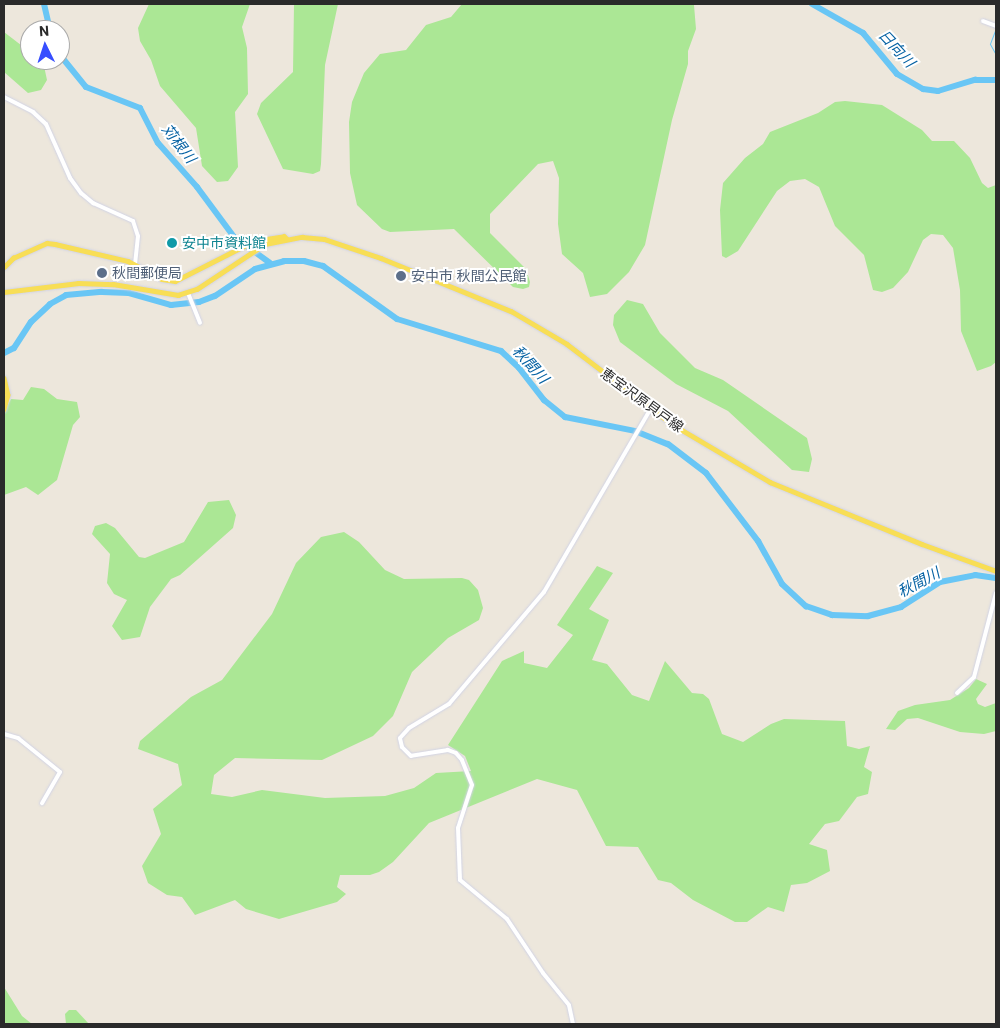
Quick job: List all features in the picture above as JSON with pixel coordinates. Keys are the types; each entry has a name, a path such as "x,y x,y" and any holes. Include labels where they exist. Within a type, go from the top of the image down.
{"main road":[{"name":"恵宝沢原貝戸線","path":"135,264 162,279 175,280 242,246 274,236 284,236 287,239"},
{"name":"恵宝沢原貝戸線","path":"188,296 256,248 287,239 324,239 494,302 567,344 650,410 770,482 922,544 996,571"},
{"path":"4,267 13,258 47,243 135,264"},
{"path":"4,292 78,283 113,284 165,295 188,296"},
{"path":"4,378 8,396 4,410"}],"street":[{"path":"983,22 996,26"},
{"path":"4,97 33,112 46,124 70,178 81,193 93,203 132,221 138,236 135,264"},
{"path":"188,296 200,323"},
{"path":"574,1024 569,1005 542,973 507,918 460,880 457,835 472,785 462,760 456,753 448,750 411,756 402,747 400,738 409,728 449,704 544,592 650,410"},
{"path":"957,693 974,677 996,593"},
{"path":"4,734 18,738 60,772 42,803"}],"green space":[{"path":"149,4 250,4 242,27 247,48 248,94 235,112 238,167 228,181 217,182 202,166 196,128 160,86 151,60 140,41 138,28"},
{"path":"294,4 338,4 325,65 320,171 313,174 283,169 257,114 261,103 293,72"},
{"path":"462,4 694,5 696,29 688,51 688,64 672,120 645,245 629,272 607,294 590,297 583,273 562,254 558,224 559,178 553,161 538,164 490,214 490,233 526,269 530,282 529,287 523,289 513,287 454,229 390,232 382,229 357,205 350,173 349,122 352,102 364,73 380,54 406,50 426,25 451,17"},
{"path":"4,32 20,44 20,70 45,70 47,80 41,90 28,93 4,72"},
{"path":"845,101 882,105 922,130 932,141 954,141 970,158 982,183 988,188 996,185 996,362 991,366 977,371 961,331 960,290 953,248 943,235 931,234 923,240 908,272 893,288 882,292 873,290 864,255 835,226 819,187 805,179 790,181 777,191 738,251 726,258 722,256 720,210 723,183 745,158 763,144 770,132 818,113 835,102"},
{"path":"627,300 643,304 660,333 695,368 723,380 807,438 812,459 809,472 792,470 728,411 676,384 620,342 613,325 614,315"},
{"path":"31,387 44,389 57,399 77,402 80,417 73,425 57,480 38,495 26,487 4,495 4,412 11,399 23,400"},
{"path":"229,500 236,515 233,528 180,575 171,579 150,607 140,637 122,640 112,626 127,600 114,594 107,583 110,554 92,534 95,526 106,523 115,528 139,557 145,558 184,542 208,502"},
{"path":"344,532 359,542 385,570 404,579 462,578 469,580 478,590 483,608 479,620 448,638 412,672 393,716 373,736 322,760 235,758 214,775 211,794 232,797 262,790 325,798 385,796 414,788 436,773 471,771 465,756 448,745 502,661 524,651 524,663 547,668 573,635 557,625 597,566 613,573 589,609 609,620 592,660 607,664 632,695 649,701 665,661 692,693 703,694 709,699 722,734 743,742 771,724 784,719 845,721 847,746 859,749 870,746 864,767 872,772 868,794 857,797 839,821 825,824 809,844 827,850 830,871 807,883 791,885 784,912 768,907 747,922 735,922 693,900 671,883 658,880 638,847 606,846 577,790 537,779 429,823 393,862 379,872 370,875 340,875 337,887 346,894 337,902 279,919 246,909 235,900 195,915 182,897 167,895 148,883 142,866 161,834 153,809 182,785 178,764 138,749 140,741 191,697 222,680 272,614 296,563 321,537"},
{"path":"976,679 987,684 976,699 978,704 985,707 996,703 996,731 984,734 960,732 918,718 907,719 895,730 886,729 898,711 915,705 950,700 969,688"},
{"path":"4,987 22,1016 32,1024 4,1024"},
{"path":"69,1010 76,1010 89,1024 66,1024 65,1014"}],"waterway":[{"name":"苅根川","path":"44,4 48,20"},
{"name":"日向川","path":"812,4 863,33 897,74 923,89 938,91 975,80 996,80"},
{"path":"996,28 990,44 996,55"},
{"name":"苅根川","path":"70,67 86,87 140,108 158,143 197,187 234,237 270,263"},
{"name":"秋間川","path":"4,353 14,348 31,322 50,304 66,295 102,292 129,293 171,305 199,302 215,296 255,269 284,261 304,261 323,266 397,319 501,351 519,368 544,400 565,417 635,431 668,444 706,473 758,541 782,584 806,606 832,615 868,616 901,607 940,582 975,575 996,578"}],"place":[{"name":"安中市資料館","path":"172,243"},
{"name":"秋間郵便局","path":"102,273"},
{"name":"安中市 秋間公民館","path":"401,276"}]}
